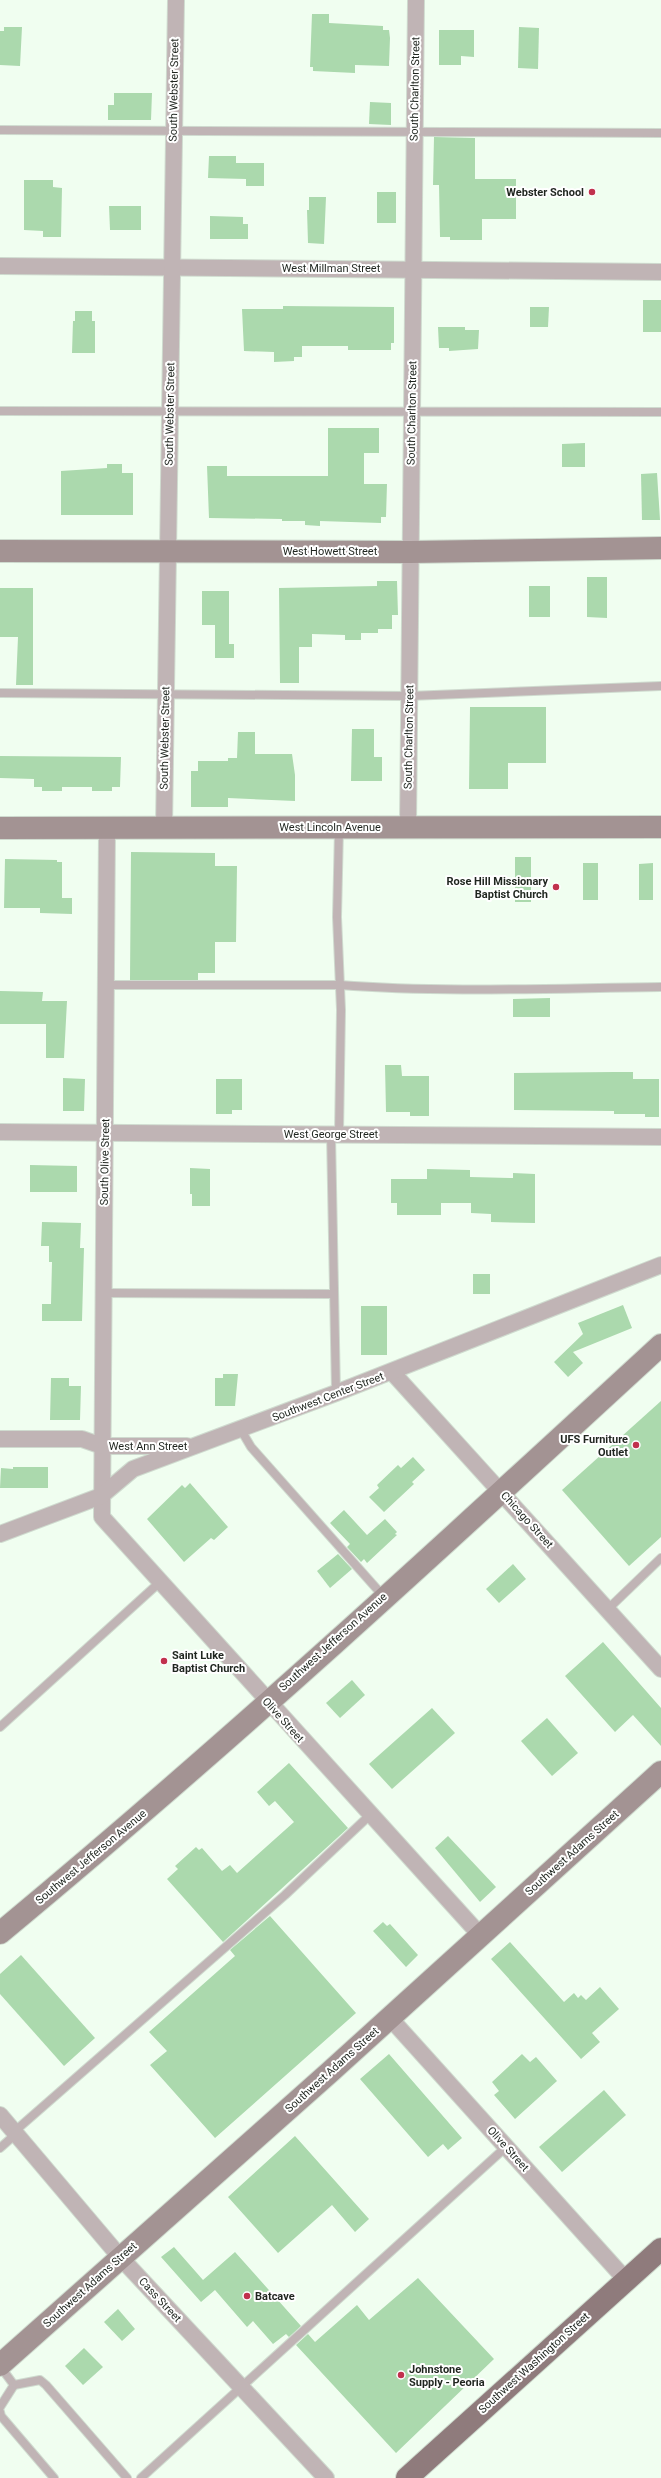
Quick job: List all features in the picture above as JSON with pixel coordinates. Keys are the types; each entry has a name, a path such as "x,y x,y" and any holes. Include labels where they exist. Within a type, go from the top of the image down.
{"main road":[{"name":"West Howett Street","path":"0,551 410,552 661,548"},
{"name":"West Lincoln Avenue","path":"0,828 339,828 408,826 661,827"},
{"name":"Southwest Jefferson Avenue","path":"0,1933 106,1845 267,1702 502,1492 661,1345"},
{"name":"Southwest Adams Street","path":"0,2365 658,1779"},
{"name":"Southwest Washington Street","path":"407,2478 661,2249"}],"street":[{"name":"South Webster Street","path":"164,828 176,0"},
{"name":"South Charlton Street","path":"408,826 412,269 416,0"},
{"name":"West Millman Street","path":"0,266 661,272"},
{"name":"South Olive Street","path":"101,1496 106,1134 107,829"},
{"name":"West George Street","path":"0,1132 661,1137"},
{"name":"Southwest Center Street","path":"0,1534 101,1496 133,1469 201,1446 661,1265"},
{"name":"Chicago Street","path":"392,1372 661,1669"},
{"name":"West Ann Street","path":"0,1439 82,1439 102,1446 201,1446"},
{"name":"Olive Street","path":"101,1496 102,1517 267,1702 481,1936"},
{"name":"Olive Street","path":"390,2018 626,2280"},
{"name":"Cass Street","path":"0,2115 16,2132 120,2257 326,2478"}],"lane":[{"path":"0,130 661,133"},
{"path":"0,411 661,412"},
{"path":"0,693 409,696 661,686"},
{"path":"336,1393 334,1294 335,1134 340,985 337,917 339,828"},
{"path":"106,985 340,985 373,988 661,987"},
{"path":"104,1293 334,1294"},
{"path":"241,1430 252,1447 384,1597"},
{"path":"608,1609 661,1558"},
{"path":"0,1727 160,1582"},
{"path":"0,2148 153,2008 285,1895 370,1815"},
{"path":"141,2478 506,2147"},
{"path":"0,2365 14,2384"},
{"path":"14,2384 40,2380 46,2384 127,2478"},
{"path":"0,2408 14,2384"},
{"path":"0,2412 1,2416 54,2478"}],"building":[{"path":"312,14 329,14 329,23 383,26 383,30 389,30 389,66 355,65 355,73 313,71 313,67 310,67"},
{"path":"4,27 22,27 20,66 0,65 0,31 4,31"},
{"path":"519,27 539,28 538,69 518,68"},
{"path":"439,30 474,30 474,57 461,56 461,65 439,65"},
{"path":"114,93 152,93 151,120 108,120 108,105 114,105"},
{"path":"370,102 391,103 391,125 369,124"},
{"path":"434,137 475,138 475,179 516,179 516,219 482,219 482,240 450,240 450,237 440,237 439,185 433,185"},
{"path":"209,156 236,156 236,163 264,163 264,186 246,186 246,179 208,178"},
{"path":"24,180 53,180 53,187 62,188 61,237 43,237 43,231 24,230"},
{"path":"377,192 396,192 396,223 377,223"},
{"path":"309,197 326,197 324,244 308,243 307,210 309,210"},
{"path":"109,206 141,206 141,230 110,230"},
{"path":"210,216 243,217 243,224 248,224 248,239 210,239"},
{"path":"643,300 661,300 661,332 643,332"},
{"path":"283,306 394,307 394,343 391,343 391,350 348,350 348,346 302,346 302,357 294,357 294,361 274,362 274,352 244,351 242,309 283,309"},
{"path":"530,307 549,307 548,327 530,327"},
{"path":"75,311 92,311 92,321 95,321 95,353 72,353 73,321 75,321"},
{"path":"438,327 465,327 465,330 479,330 478,349 449,351 449,348 439,348"},
{"path":"328,428 379,428 379,453 364,453 364,484 387,484 386,517 381,517 381,523 320,521 320,526 305,525 305,521 282,521 282,519 209,518 207,466 227,466 227,476 328,476"},
{"path":"585,443 585,467 562,467 562,444"},
{"path":"107,464 122,464 122,473 133,473 133,515 61,515 61,471 107,468"},
{"path":"657,473 660,520 642,520 641,474"},
{"path":"587,577 607,577 607,618 587,617"},
{"path":"377,581 397,581 398,615 392,615 392,629 378,629 378,633 361,633 361,640 345,640 345,635 312,634 312,647 299,647 299,683 280,683 279,588 377,586"},
{"path":"529,586 550,586 550,617 529,617"},
{"path":"0,588 33,588 33,685 16,685 18,637 0,637"},
{"path":"202,591 229,591 229,644 234,644 234,658 215,658 215,625 202,625"},
{"path":"470,707 546,707 546,763 508,763 508,789 469,789"},
{"path":"352,729 374,729 374,757 382,757 382,781 351,781"},
{"path":"238,732 255,732 255,754 292,754 295,775 295,801 228,798 228,807 191,807 191,771 198,771 198,761 228,761 228,758 237,758"},
{"path":"0,756 121,757 120,787 112,787 112,791 92,791 92,787 62,787 62,791 42,791 42,787 34,787 34,779 0,778"},
{"path":"131,852 215,853 215,866 237,866 236,942 215,942 215,973 198,973 198,980 130,980"},
{"path":"515,857 531,857 531,902 515,902"},
{"path":"5,859 57,860 57,862 62,862 62,898 72,898 72,914 40,913 40,908 4,908"},
{"path":"583,863 598,863 598,900 583,900"},
{"path":"653,863 653,900 639,900 639,864"},
{"path":"0,991 43,992 42,1001 67,1001 64,1058 46,1058 46,1024 0,1024"},
{"path":"550,998 550,1017 513,1017 513,999"},
{"path":"385,1065 401,1065 402,1076 429,1076 429,1116 410,1116 410,1112 386,1112"},
{"path":"633,1072 633,1079 659,1079 659,1117 645,1117 645,1114 614,1114 614,1111 514,1110 514,1073"},
{"path":"63,1078 85,1079 84,1111 63,1111"},
{"path":"216,1079 242,1079 242,1110 232,1110 232,1114 216,1114"},
{"path":"30,1165 77,1166 77,1192 30,1192"},
{"path":"190,1168 210,1169 210,1206 192,1206 192,1194 190,1194"},
{"path":"427,1169 470,1170 470,1177 513,1178 513,1173 535,1174 535,1223 491,1222 491,1214 471,1213 471,1203 441,1203 441,1215 397,1215 397,1203 391,1203 391,1179 427,1179"},
{"path":"42,1222 81,1223 80,1248 84,1248 82,1321 42,1321 42,1304 51,1304 52,1262 49,1262 49,1246 41,1246"},
{"path":"473,1274 490,1274 490,1294 473,1294"},
{"path":"623,1305 632,1328 573,1352 583,1363 568,1377 554,1362 583,1334 578,1323"},
{"path":"361,1306 387,1306 387,1355 361,1355"},
{"path":"223,1374 238,1374 235,1406 215,1406 215,1378 223,1378"},
{"path":"51,1378 69,1378 69,1386 81,1386 80,1420 50,1420"},
{"name":"UFS Furniture Outlet","path":"661,1401 661,1537 629,1566 562,1490"},
{"path":"413,1457 425,1470 412,1482 414,1484 384,1512 369,1497 379,1488 377,1485 398,1465 401,1468"},
{"path":"13,1467 48,1467 48,1488 0,1488 1,1468 13,1469"},
{"path":"190,1483 228,1527 214,1540 211,1538 184,1562 147,1519 182,1485 185,1488"},
{"path":"344,1510 367,1535 385,1519 397,1532 395,1534 397,1535 367,1563 364,1559 361,1562 347,1547 350,1544 330,1523"},
{"path":"338,1554 352,1569 330,1588 317,1571"},
{"path":"513,1564 526,1579 499,1603 486,1589"},
{"path":"603,1642 661,1708 661,1746 633,1715 615,1732 565,1676"},
{"path":"352,1680 365,1695 340,1718 326,1703"},
{"path":"432,1708 455,1733 392,1789 369,1764"},
{"path":"547,1718 578,1753 552,1776 521,1741"},
{"path":"289,1763 348,1828 223,1942 167,1879 178,1869 175,1866 196,1847 199,1850 202,1848 222,1871 230,1865 237,1873 294,1822 275,1801 269,1806 257,1792"},
{"path":"448,1836 496,1887 480,1902 435,1848"},
{"path":"270,1916 356,2013 215,2138 150,2065 167,2051 149,2032 235,1956 230,1950"},
{"path":"383,1922 387,1926 390,1924 418,1955 406,1967 373,1931"},
{"path":"510,1942 564,2002 574,1993 578,1998 581,1995 586,2000 600,1987 619,2009 592,2033 600,2042 581,2059 491,1959"},
{"path":"21,1955 95,2038 64,2066 0,1994 0,1974"},
{"path":"389,2054 462,2138 448,2150 443,2144 428,2157 360,2079"},
{"path":"522,2054 530,2062 536,2057 557,2081 515,2119 494,2095 499,2091 492,2082"},
{"path":"604,2090 626,2115 562,2172 539,2147"},
{"path":"295,2136 369,2219 355,2232 332,2205 278,2253 228,2197"},
{"name":"Batcave","path":"174,2247 203,2280 235,2252 301,2326 289,2337 286,2334 273,2344 253,2321 247,2327 215,2290 201,2302 161,2257"},
{"name":"Johnstone Supply - Peoria","path":"418,2278 494,2359 396,2453 296,2345 308,2334 315,2342 357,2305 369,2320"},
{"path":"118,2309 135,2329 122,2341 104,2322"},
{"path":"84,2348 103,2367 83,2385 65,2366"}],"place":[{"name":"Webster School","path":"592,192"},
{"name":"Rose Hill Missionary Baptist Church","path":"556,887"},
{"name":"UFS Furniture Outlet","path":"636,1445"},
{"name":"Saint Luke Baptist Church","path":"164,1661"},
{"name":"Batcave","path":"247,2296"},
{"name":"Johnstone Supply - Peoria","path":"401,2375"}]}
